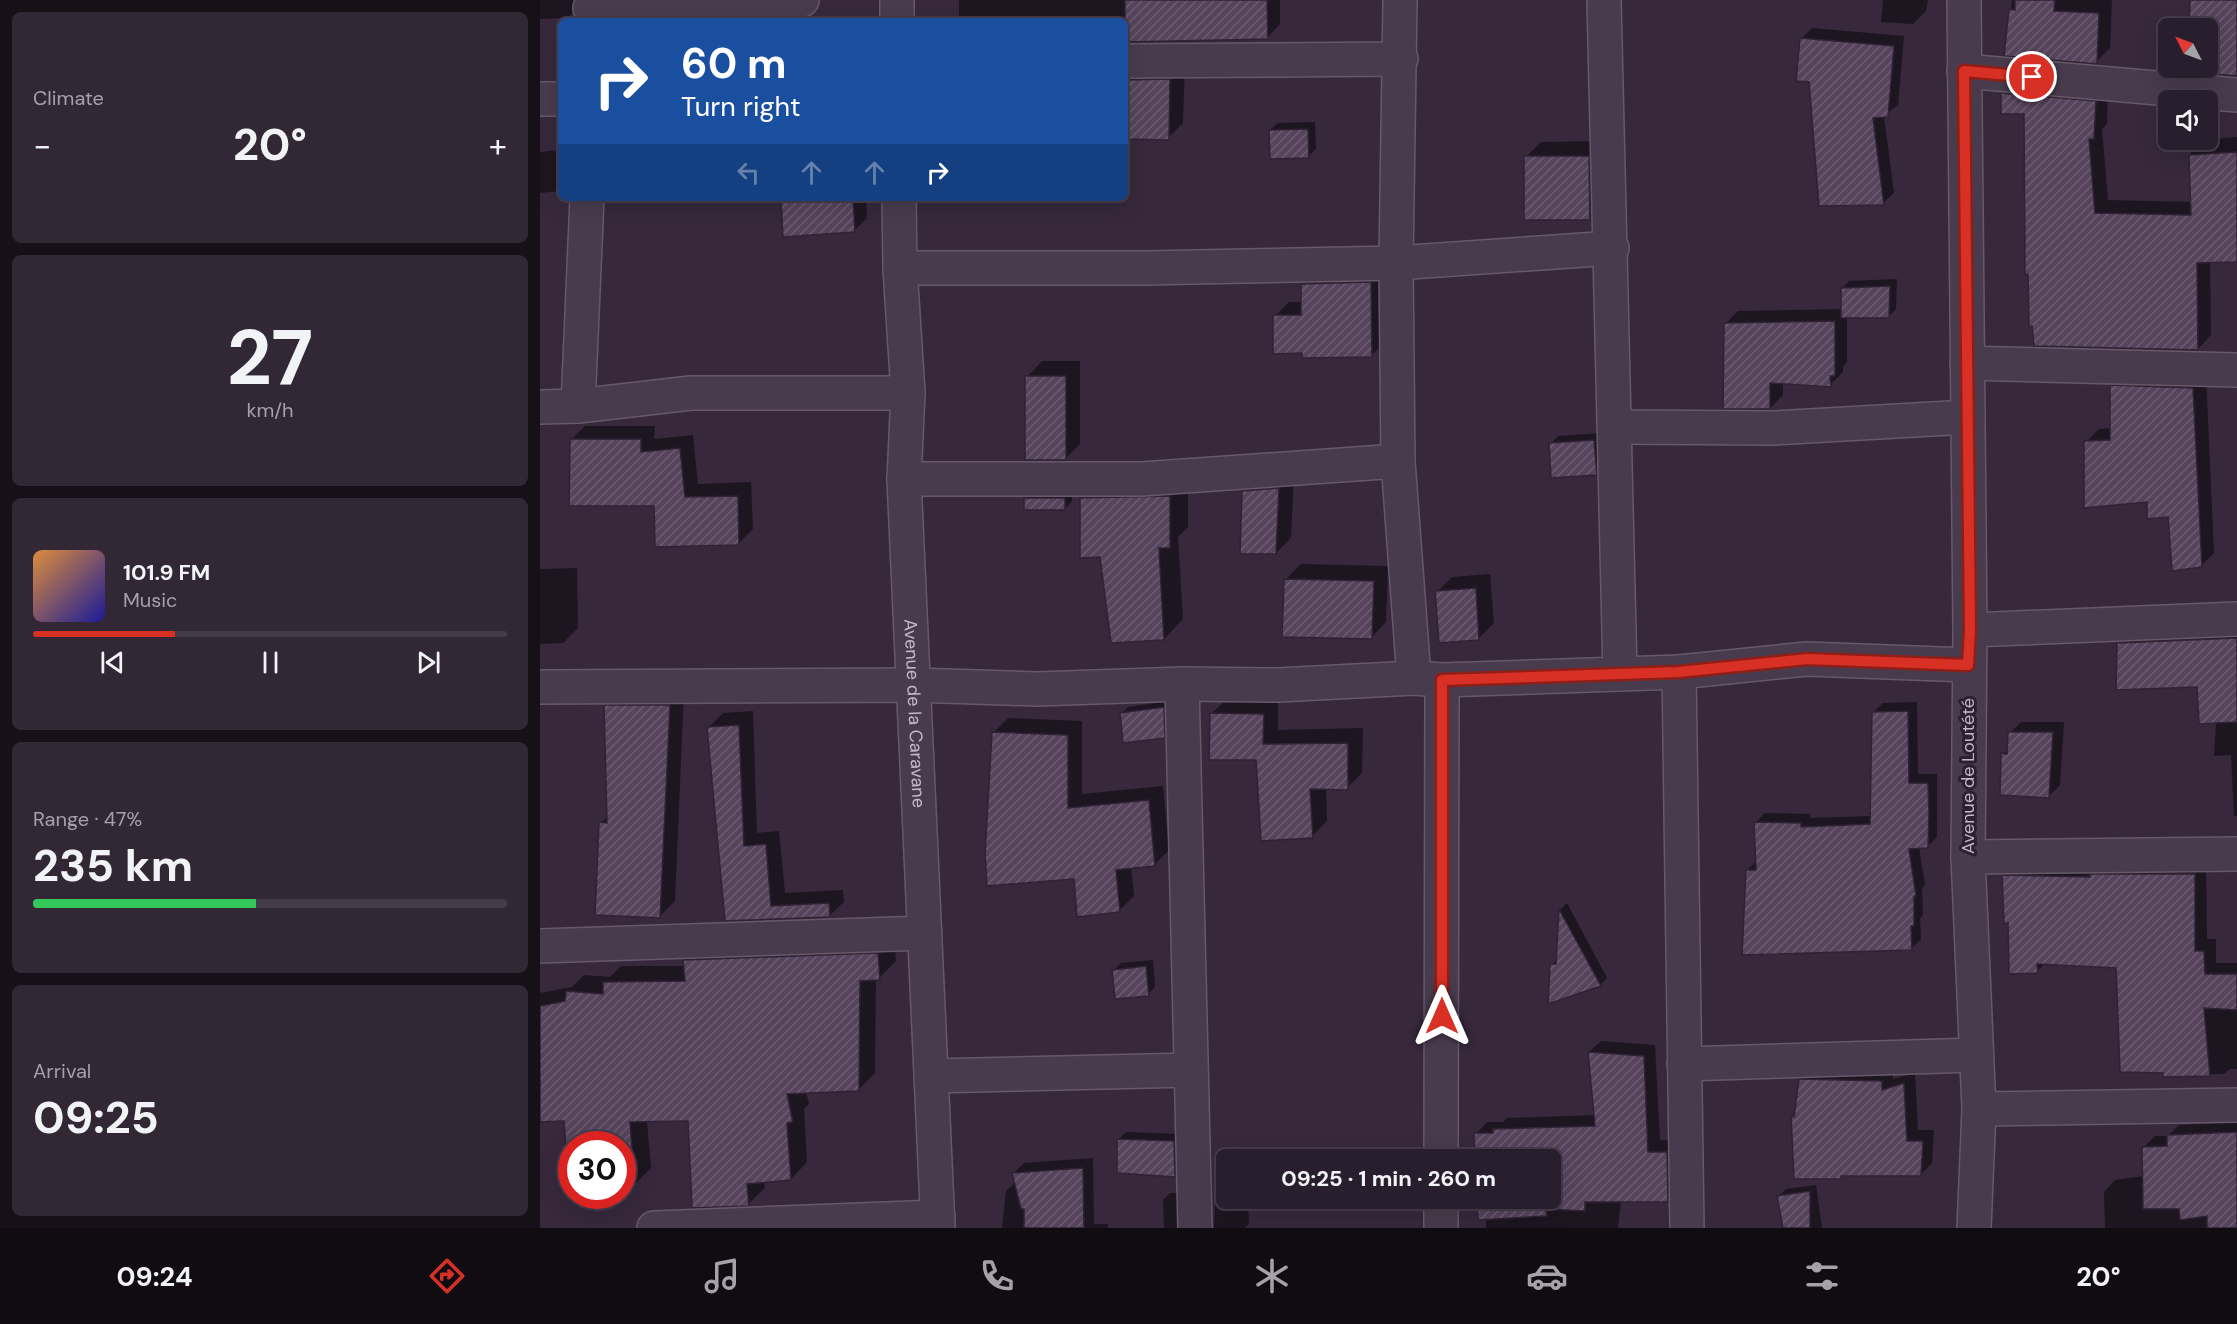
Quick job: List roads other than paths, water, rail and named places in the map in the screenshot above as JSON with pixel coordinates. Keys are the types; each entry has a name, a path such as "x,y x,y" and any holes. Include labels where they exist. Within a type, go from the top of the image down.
{"street":[{"path":"590,10 802,0"},
{"path":"897,0 897,18"},
{"path":"1400,0 1401,59 1396,263 1398,460 1428,679 1442,1149"},
{"path":"1604,0 1620,674"},
{"name":"Avenue de Loutété","path":"1964,0 1970,630 1968,857 1978,1110 1974,1228"},
{"path":"1128,61 1401,59"},
{"path":"1964,71 2237,94"},
{"path":"540,99 558,99"},
{"path":"578,406 587,201"},
{"name":"Avenue de la Caravane","path":"899,201 900,268 908,393 904,479 938,1223"},
{"path":"900,268 1396,263 1611,248"},
{"path":"1967,363 2237,370"},
{"path":"540,407 578,406 692,393 908,393"},
{"path":"1615,427 1774,428 1968,417"},
{"path":"904,479 1142,479 1398,460"},
{"path":"1970,630 2237,619"},
{"path":"540,687 914,685 1037,689 1182,684 1278,685 1678,672 1807,659 1968,665"},
{"path":"1678,672 1687,1228"},
{"path":"1182,684 1195,1228"},
{"path":"1968,857 2237,854"},
{"path":"540,946 925,933"},
{"path":"1684,1064 1976,1055"},
{"path":"931,1076 1191,1070"},
{"path":"1978,1110 2237,1105"},
{"path":"1441,1228 1442,1209"},
{"path":"654,1228 938,1223"}]}
